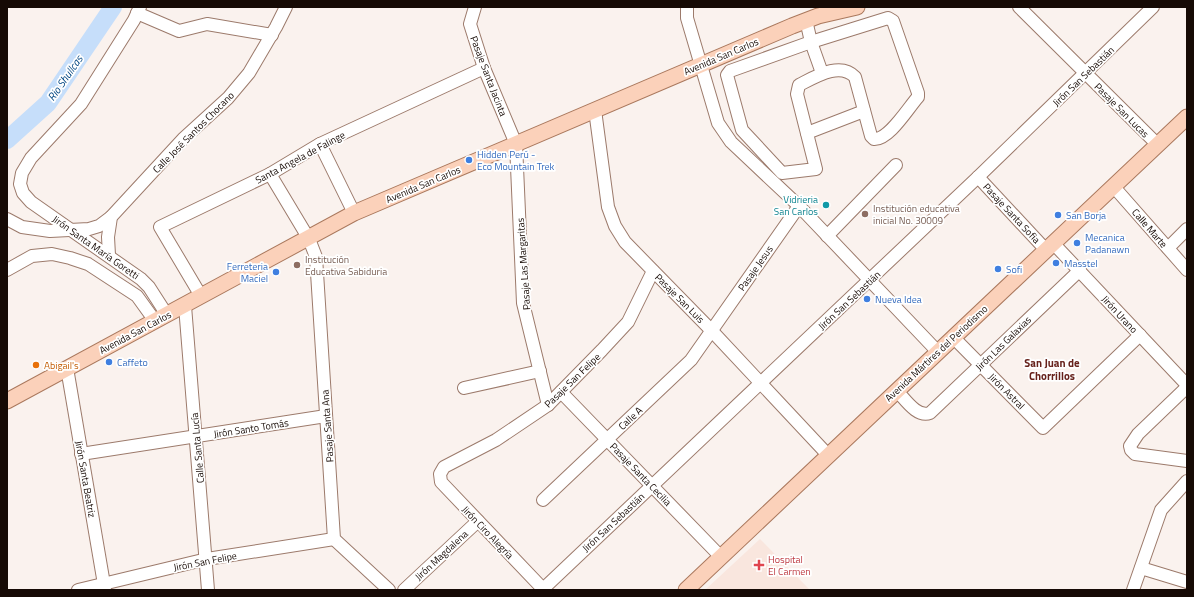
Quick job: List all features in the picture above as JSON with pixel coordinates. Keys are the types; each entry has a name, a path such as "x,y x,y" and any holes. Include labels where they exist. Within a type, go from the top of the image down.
{"main road":[{"name":"Avenida San Carlos","path":"7,401 309,239 354,213 806,20 857,7"},
{"name":"Avenida Mártires del Periodismo","path":"686,590 1187,117"}],"street":[{"name":"Calle José Santos Chocano","path":"7,219 22,227 50,231 94,227 110,217 183,139 228,98 248,73 272,35 286,7"},
{"name":"Pasaje Santa Jacinta","path":"474,7 470,24 484,68 516,144"},
{"path":"687,7 687,18 718,123 723,133 799,206 938,352"},
{"name":"Pasaje San Lucas","path":"1018,7 1158,145"},
{"name":"Jirón San Sebastián","path":"543,590 978,177 1153,7"},
{"path":"139,10 179,31 207,24 272,35"},
{"name":"Jirón Santa María Goretti","path":"139,10 81,104 31,158 22,173 20,184 23,193 31,202 109,255 149,287 161,318"},
{"path":"888,18 893,21 918,93 918,97 888,134 878,140 871,136 864,111 855,77 851,72 842,69 822,73 799,85 796,89 816,169 782,173 742,130 727,75 730,71 811,42 888,18"},
{"path":"806,20 811,42 822,73"},
{"name":"Santa Angela de Falinge","path":"201,296 160,227 270,174 320,144 484,68"},
{"name":"Pasaje San Luis","path":"596,110 608,207 615,226 625,242 711,330 828,456"},
{"path":"807,133 864,111"},
{"path":"320,144 354,213"},
{"name":"Pasaje Las Margaritas","path":"516,144 523,303 548,405"},
{"path":"827,236 896,165"},
{"name":"Pasaje Santa Ana","path":"270,174 309,239 316,257 334,539"},
{"name":"Pasaje Santa Sofia","path":"978,177 1049,246"},
{"name":"Calle Marte","path":"1114,186 1187,270"},
{"name":"Pasaje Jesus","path":"711,330 799,206"},
{"path":"109,255 108,237 110,217"},
{"path":"1168,248 1187,229"},
{"name":"Jirón Urano","path":"1049,246 1080,270 1187,386"},
{"path":"7,270 32,256 52,254 76,260 88,264 137,296 161,318"},
{"name":"Pasaje San Felipe","path":"440,472 452,463 496,440 548,405 628,322 653,270"},
{"name":"Jirón Las Galaxias","path":"897,391 918,413 925,415 930,413 1080,270"},
{"name":"Calle Santa Lucía","path":"185,306 207,559 208,590"},
{"name":"Calle A","path":"544,500 691,360 711,330"},
{"name":"Jirón Astral","path":"953,337 1043,428 1140,336"},
{"name":"Jirón Santa Beatriz","path":"67,368 105,586"},
{"path":"464,388 540,371"},
{"path":"1187,386 1132,441 1131,450 1135,454 1187,461"},
{"name":"Pasaje Santa Cecilia","path":"560,392 721,557"},
{"name":"Jirón Santo Tomás","path":"82,454 326,416"},
{"name":"Jirón Ciro Alegría","path":"440,472 439,478 441,482 543,590"},
{"path":"1133,590 1161,510 1187,481"},
{"name":"Jirón Magdalena","path":"404,590 478,521"},
{"path":"334,539 389,590"},
{"name":"Jirón San Felipe","path":"78,590 105,586 207,559 334,539"},
{"path":"1141,568 1187,582"}],"shaded area":[{"name":"Hospital El Carmen","path":"760,539 810,590 705,590"}],"waterway":[{"name":"Rio Shullcas","path":"7,140 48,103 113,7"}],"place":[{"name":"Hidden Perú - Eco Mountain Trek","path":"469,160"},
{"name":"Vidrieria San Carlos","path":"826,205"},
{"name":"Institución educativa inicial No. 30009","path":"865,214"},
{"name":"San Borja","path":"1058,215"},
{"name":"Mecanica Padanawn","path":"1077,243"},
{"name":"Masstel","path":"1056,263"},
{"name":"Institución Educativa Sabiduria","path":"297,265"},
{"name":"Sofi","path":"998,269"},
{"name":"Ferreteria Maciel","path":"276,272"},
{"name":"Nueva Idea","path":"867,299"},
{"name":"Caffeto","path":"109,362"},
{"name":"Abigail's","path":"36,365"},
{"name":"Hospital El Carmen","path":"759,565"}],"district":[{"name":"San Juan de Chorrillos","path":"1052,369"}]}
